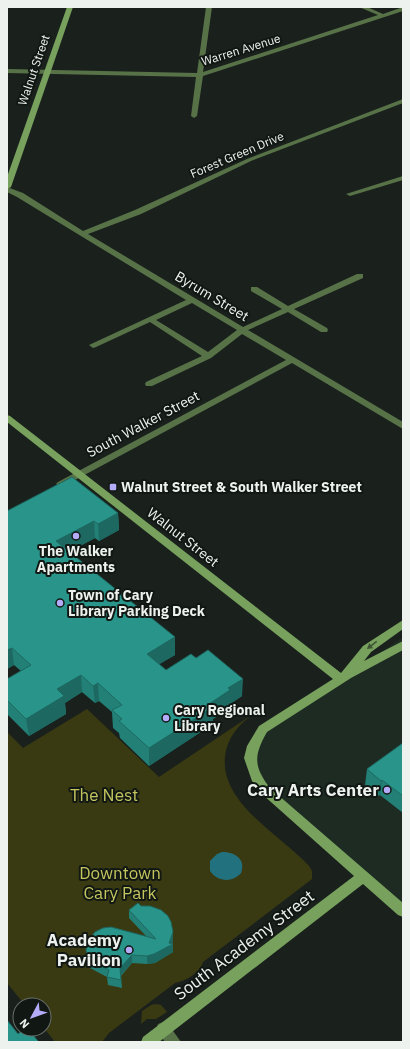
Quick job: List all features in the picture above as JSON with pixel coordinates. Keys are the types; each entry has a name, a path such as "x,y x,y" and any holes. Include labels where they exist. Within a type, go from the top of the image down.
{"main road":[{"name":"Walnut Street","path":"7,188 70,7"},
{"name":"Walnut Street","path":"7,418 344,677"},
{"path":"344,677 367,649 403,624"},
{"path":"403,646 344,677 263,729 253,746 250,758 258,781 266,791 403,911"},
{"name":"South Academy Street","path":"148,1042 363,876"}],"street":[{"path":"194,116 208,7"},
{"path":"362,7 384,16"},
{"name":"Warren Avenue","path":"7,71 199,75 218,71 403,9"},
{"name":"Forest Green Drive","path":"82,234 138,212 236,166 403,101"},
{"path":"350,194 403,178"},
{"name":"Byrum Street","path":"7,188 403,426"},
{"path":"149,384 208,356 242,330 360,276"},
{"path":"254,289 324,330"},
{"path":"93,344 193,300"},
{"path":"150,319 208,356"},
{"name":"South Walker Street","path":"53,488 292,360"},
{"path":"163,1030 174,1042"}],"shaded area":[{"path":"403,637 403,911 258,781 253,746 257,737"}],"green space":[{"name":"Downtown Cary Park","path":"87,709 159,777 253,714 234,732 228,743 225,756 226,773 232,789 242,804 309,866 312,871 312,879 203,962 199,970 192,976 175,983 109,1033 102,1042 55,1042 51,1037 52,997 18,997 7,983 7,732 23,748"},
{"path":"151,1005 161,1005 167,1012 156,1019 147,1019 141,1024 142,1011"}],"water":[{"path":"222,852 235,855 241,860 242,864 241,873 229,880 221,879 213,875 210,871 210,861 217,854"}],"building":[{"path":"72,477 118,513 98,524 94,521 56,541 175,637 147,654 166,670 191,654 196,658 208,650 243,679 228,688 230,690 209,704 213,707 149,748 119,721 122,719 112,710 122,705 98,683 93,686 81,675 57,689 64,696 26,719 7,700 7,679 31,665 12,648 7,650 7,511"},
{"path":"403,743 403,796 382,780 381,781 367,769"},
{"name":"Academy Pavilion","path":"138,903 141,906 150,906 161,910 168,916 173,932 169,943 173,944 147,956 132,955 120,968 121,980 107,977 109,970 89,960 86,950 88,941 95,932 103,928 111,927 156,939 129,910"},
{"path":"7,1020 12,1026 12,1037 35,1037 38,1041 37,1042 7,1042"}],"place":[{"name":"Walnut Street & South Walker Street","path":"113,487"},
{"name":"The Walker Apartments","path":"76,536"},
{"name":"Town of Cary Library Parking Deck","path":"60,603"},
{"name":"Cary Regional Library","path":"166,718"},
{"name":"Cary Arts Center","path":"387,790"},
{"name":"Academy Pavilion","path":"129,950"}],"park label":[{"name":"The Nest","path":"104,795"}]}
